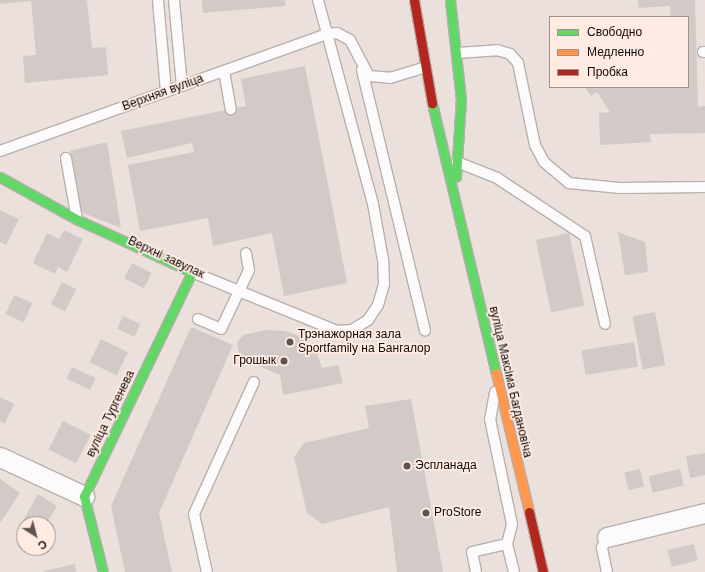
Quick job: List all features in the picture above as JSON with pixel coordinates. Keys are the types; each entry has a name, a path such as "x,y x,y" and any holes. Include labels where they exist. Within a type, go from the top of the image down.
{"main road":[{"name":"вуліца Максіма Багдановіча","path":"414,0 425,67 454,198 543,572"},
{"name":"вуліца Максіма Багдановіча","path":"450,0 458,53 461,100 454,198"},
{"path":"421,44 442,91"},
{"path":"450,101 461,100"},
{"name":"Верхні завулак","path":"0,177 78,220 192,272"},
{"name":"вуліца Тургенева","path":"84,496 192,272"},
{"path":"84,496 102,572"}],"street":[{"path":"0,457 84,496"},
{"path":"607,537 705,513"}],"lane":[{"path":"158,0 166,92"},
{"path":"174,0 182,86"},
{"path":"318,0 326,34 337,33 350,40 362,68 425,331"},
{"name":"Верхняя вуліца","path":"0,151 326,34"},
{"name":"Верхні завулак","path":"192,272 336,331 352,330 368,320 378,306 384,284 365,163 326,34"},
{"path":"458,53 497,50 510,54 518,63 535,145 544,162 569,183 613,187 705,187"},
{"path":"362,68 369,76 378,78 425,67"},
{"path":"224,71 231,109"},
{"path":"66,158 78,220"},
{"path":"457,162 497,178 585,236 605,324"},
{"path":"198,319 222,329 249,270 246,253"},
{"path":"497,378 490,419 512,524 507,544 514,572"},
{"path":"207,572 194,514 254,382"},
{"path":"607,537 602,548 607,572"},
{"path":"476,572 472,552 507,544"}],"building":[{"path":"0,0 31,0 31,1 0,4"},
{"path":"31,0 87,0 92,48 106,47 108,75 25,83 23,56 36,55"},
{"path":"202,0 285,0 286,6 203,13"},
{"path":"638,0 695,0 698,107 705,106 705,133 650,134 651,142 600,145 599,113 610,112 597,92 591,96 586,88 689,88 689,16 671,16 670,6 639,8"},
{"path":"305,66 347,283 284,296 272,233 213,246 208,218 140,231 128,165 194,152 192,143 127,158 121,131 246,106 241,79"},
{"path":"107,142 121,228 81,212 70,151"},
{"path":"0,210 19,219 6,245 0,242"},
{"path":"64,230 83,239 67,272 58,267 55,274 33,263 47,233 59,239"},
{"path":"618,232 645,242 648,272 625,275"},
{"path":"569,233 584,305 551,312 536,240"},
{"path":"132,263 152,273 144,288 124,278"},
{"path":"62,282 76,289 65,312 51,304"},
{"path":"14,295 32,303 24,322 5,314"},
{"path":"655,312 665,365 643,369 632,316"},
{"path":"123,316 140,324 134,337 117,329"},
{"path":"191,327 233,345 159,513 172,572 125,572 111,506"},
{"name":"Грошык","path":"266,330 285,331 304,338 316,351 322,368 338,365 343,383 283,395 280,375 240,358 237,343 243,335"},
{"path":"101,339 128,352 117,376 90,362"},
{"path":"634,342 638,367 586,375 582,350"},
{"path":"72,367 96,378 90,390 67,379"},
{"path":"0,397 14,404 5,423 0,421"},
{"path":"411,399 443,572 397,572 389,507 322,524 307,513 294,457 304,443 369,428 365,406"},
{"path":"63,421 91,435 76,464 48,450"},
{"path":"705,453 705,475 690,478 686,456"},
{"path":"640,469 644,487 628,490 624,473"},
{"path":"680,469 684,486 653,493 649,476"},
{"path":"0,479 20,493 0,523"},
{"path":"38,494 57,506 51,516 26,516"},
{"path":"694,544 698,561 672,567 668,550"},
{"path":"75,564 76,572 44,572 44,571"}],"traffic: fast":[{"path":"450,0 461,99 456,177"},
{"path":"432,103 496,373"},
{"path":"0,177 78,220 192,272 84,496 103,572"}],"traffic: slow":[{"path":"496,373 529,512"}],"traffic: jam":[{"path":"414,0 432,103"},
{"path":"529,512 543,572"}],"place":[{"name":"Трэнажорная зала Sportfamily на Бангалор","path":"290,342"},
{"name":"Грошык","path":"284,361"},
{"name":"Эспланада","path":"407,466"},
{"name":"ProStore","path":"426,513"}]}
